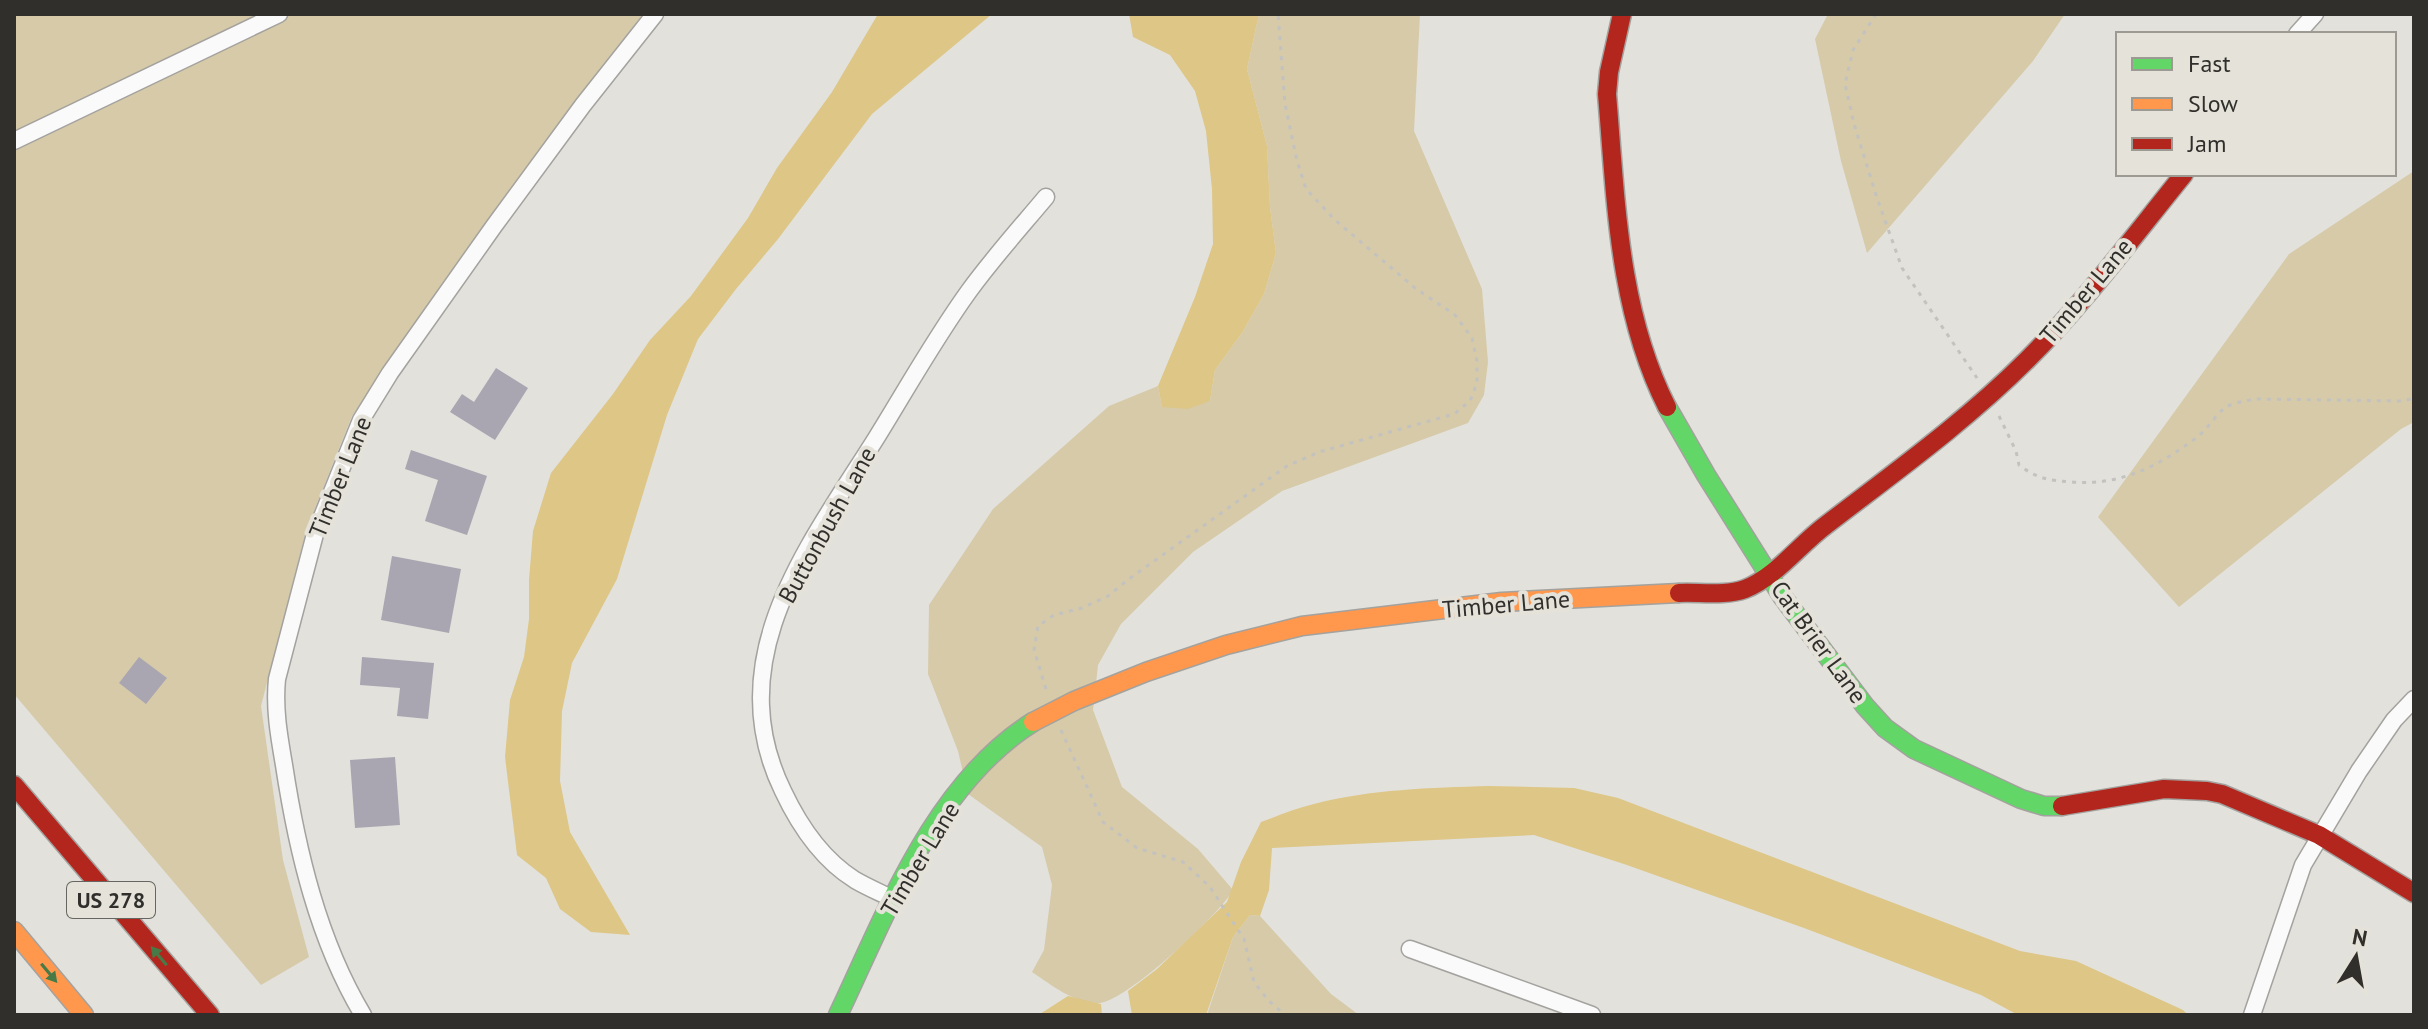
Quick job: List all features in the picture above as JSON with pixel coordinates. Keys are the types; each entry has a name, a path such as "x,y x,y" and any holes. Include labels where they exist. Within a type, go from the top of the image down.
{"main road":[{"name":"Cat Brier Lane","path":"1622,14 1607,94 1614,181 1631,315 1653,379 1673,419 1782,596 1865,706 1885,728 1914,749 2021,799 2044,806 2069,806 2164,789 2222,794 2319,835 2414,893"},
{"name":"Timber Lane","path":"838,1015 893,899 935,826 974,772 1024,727 1142,673 1289,629 1337,620 1543,599 1753,588 1798,546 1929,446 1999,387 2063,321 2182,176"},
{"name":"US 278","path":"14,785 210,1015"},
{"path":"14,931 84,1015"}],"street":[{"path":"14,141 279,14"},
{"name":"Timber Lane","path":"363,1015 321,924 303,862 277,718 277,679 315,534 361,420 390,373 583,105 655,14"},
{"path":"2299,32 2315,14"},
{"name":"Buttonbush Lane","path":"893,899 857,881 835,864 810,837 790,806 773,770 763,732 759,702 764,655 786,591 822,524 969,291 1046,197"},
{"path":"2252,1015 2303,865 2394,720 2414,699"},
{"path":"1410,949 1592,1015"}],"path":[{"path":"1278,14 1285,104 1306,189 1335,220 1415,288 1455,315 1472,338 1477,361 1477,383 1470,401 1454,414 1319,452 1287,466 1108,596 1082,608 1054,615 1038,626 1034,650 1054,711 1103,822 1137,848 1183,862 1210,887 1244,939 1254,982 1285,1015"}],"shaded area":[{"path":"14,14 643,14 352,416 306,531 261,706 283,860 309,957 261,985 14,694"},
{"path":"878,14 992,14 872,114 698,339 667,415 617,579 572,663 562,711 560,781 570,832 630,935 591,932 560,909 546,878 517,855 505,757 510,700 524,657 529,619 533,531 551,473 613,394 650,340 691,296 748,218 777,168 832,92"},
{"path":"1129,14 1259,14 1247,69 1267,146 1276,253 1264,294 1242,333 1215,370 1210,401 1188,409 1162,407 1158,386 1213,244 1212,189 1206,131 1195,91 1170,55 1133,37"},
{"path":"1259,14 1420,14 1414,131 1482,289 1488,362 1484,395 1468,423 1282,491 1193,552 1121,624 1098,665 1093,710 1122,787 1198,849 1233,890 1192,936 1149,974 1110,1000 1089,1002 1063,992 1032,972 1044,950 1052,885 1042,847 968,794 958,751 928,674 929,605 993,509 1109,406 1158,386 1162,407 1210,401 1215,370 1242,333 1264,294 1276,253 1267,146 1247,69"},
{"path":"1828,14 2065,14 2033,61 1867,253 1841,161 1815,39"},
{"path":"2414,171 2414,422 2401,429 2179,607 2098,517 2289,254"},
{"path":"1489,786 1574,788 1618,798 2020,951 2076,961 2188,1015 2018,1015 1981,995 1804,928 1534,835 1272,848 1269,890 1260,916 1250,915 1233,937 1206,1015 1132,1015 1128,991 1157,969 1227,902 1241,862 1261,822 1307,806 1357,795"},
{"path":"1250,915 1260,916 1331,994 1359,1015 1207,1015 1233,937"},
{"path":"1068,996 1101,1004 1102,1015 1009,1015 1040,1014"}],"building":[{"path":"496,368 528,388 495,440 450,412 462,394 474,402"},
{"path":"411,450 487,476 467,535 425,521 438,480 405,469"},
{"path":"392,556 461,569 449,633 381,620"},
{"path":"139,657 167,678 146,704 119,683"},
{"path":"362,657 434,663 428,719 397,716 400,688 360,685"},
{"path":"395,757 400,825 355,828 350,760"}],"traffic: fast":[{"path":"1667,407 1782,596 1885,728 1914,749 2021,799 2044,806 2062,806"},
{"path":"838,1015 895,894 940,815 998,748 1033,722"}],"traffic: slow":[{"path":"1033,722 1074,701 1146,672 1226,645 1302,626 1502,602 1679,593"},
{"path":"14,931 84,1015"}],"traffic: jam":[{"path":"1622,14 1607,94 1617,214 1638,332 1667,407"},
{"path":"1679,593 1729,592 1756,584 1955,425 2048,338 2182,176"},
{"path":"14,785 210,1015"},
{"path":"2062,806 2164,789 2222,794 2319,835 2414,893"}]}
